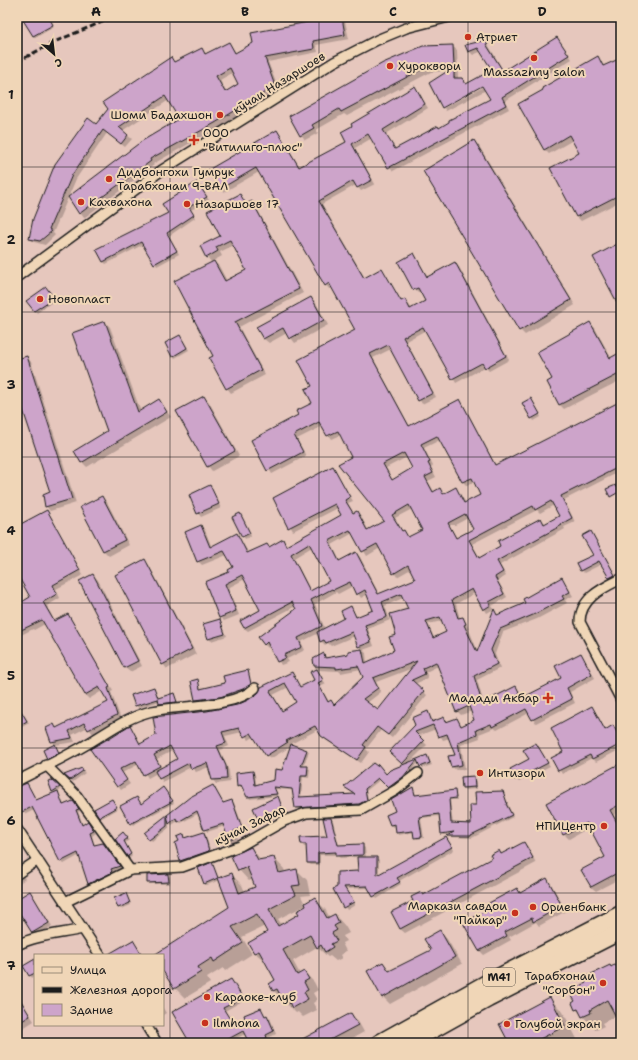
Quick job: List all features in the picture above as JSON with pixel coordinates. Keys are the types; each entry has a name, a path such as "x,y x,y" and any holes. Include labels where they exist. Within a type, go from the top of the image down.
{"highway":[{"name":"M41","path":"383,1042 613,929 621,914"},
{"name":"M41","path":"409,1043 467,1002"}],"street":[{"name":"кӯчаи Назаршоев","path":"17,277 162,170 334,62 376,40 399,31 429,21 449,17"},
{"path":"621,578 595,592 580,615 580,622 621,700"},
{"path":"17,781 83,746 115,725 152,711 235,699 249,694 255,688"},
{"path":"46,766 77,796 130,870"},
{"name":"кӯчаи Зафар","path":"65,902 130,870 182,867 240,846 284,821 306,813 361,810 396,790 418,773"},
{"path":"17,829 99,954"},
{"path":"17,874 38,860"},
{"path":"17,944 30,938 52,936 83,929"},
{"path":"147,1026 157,1043"}],"building":[{"path":"28,17 49,17 53,25 33,36 23,20"},
{"path":"334,17 342,17 345,35 313,41 314,49 265,58 275,86 215,123 150,159 151,161 79,214 68,197 142,141 179,119 165,96 119,127 128,135 121,144 103,130 72,175 49,229 52,231 40,241 29,239 33,219 55,164 88,118 96,124 108,109 103,102 171,57 174,62 202,48 205,54 229,42 235,53 253,43 251,33","holes":["230,68 238,84 225,92 216,76"]},
{"path":"557,37 569,55 502,97 506,105 388,168 368,134 352,144 372,180 357,188 353,181 319,201 364,278 382,268 401,301 405,299 410,309 425,301 418,288 413,290 398,262 414,253 427,277 455,262 506,356 485,368 482,363 452,379 423,327 403,337 433,393 418,401 388,345 370,354 409,426 460,399 495,465 621,401 621,466 561,496 572,518 497,561 503,572 495,577 504,594 489,602 491,605 483,610 472,589 452,600 458,618 463,617 466,624 464,625 477,652 494,609 497,615 525,603 523,599 562,577 570,592 562,596 564,599 533,615 500,629 491,650 497,664 474,676 482,703 516,686 522,698 561,678 555,666 581,653 592,674 567,688 572,699 532,720 526,709 492,727 491,724 476,730 477,734 458,742 462,765 451,767 448,756 455,755 447,734 438,737 433,725 415,732 424,741 402,764 389,752 415,725 412,718 428,711 432,722 444,717 446,722 457,718 461,726 474,720 469,706 456,712 436,662 423,668 425,674 412,680 424,691 388,735 377,727 363,745 366,747 357,760 321,736 315,726 286,741 288,742 266,756 251,733 244,737 239,728 222,732 226,743 217,746 226,766 227,779 212,780 207,763 191,769 189,763 159,779 155,771 177,759 170,746 154,755 160,766 143,775 136,761 120,769 127,780 117,787 90,749 130,725 140,744 156,735 153,717 207,711 237,705 258,693 261,687 292,672 300,687 314,680 310,672 317,669 323,680 318,683 328,702 331,700 334,705 363,677 358,666 336,669 336,667 314,666 313,659 324,653 325,658 348,654 348,651 362,649 365,663 394,650 389,637 396,635 390,614 408,609 401,594 382,602 387,617 365,625 371,642 358,647 352,632 326,643 324,640 320,642 317,632 344,618 341,611 351,606 356,617 373,610 365,590 356,595 350,582 333,590 332,589 311,600 322,626 298,638 302,647 284,655 286,658 277,662 267,642 264,645 258,637 296,609 292,602 244,628 240,621 260,610 242,575 225,584 236,611 219,618 205,582 229,572 228,570 233,567 224,551 197,562 185,532 201,525 210,547 237,533 247,553 267,544 269,547 283,539 286,546 341,515 335,504 288,528 273,498 333,466 350,497 345,500 353,513 357,511 367,530 384,521 338,464 351,457 338,431 327,436 319,422 294,435 303,452 267,471 251,440 298,415 296,411 312,403 305,389 312,386 298,360 355,330 329,283 325,286 256,168 220,189 208,170 277,130 299,167 346,142 341,132 352,126 351,124 415,86 425,104 383,130 395,149 438,126 439,128 449,122 449,120 490,99 482,86 442,108 429,83 454,67 454,78 462,78 466,84 492,70 478,48 468,52 465,45 486,40 488,44 486,44 503,71","holes":["437,436 462,482 472,478 480,495 464,503 456,487 443,494 440,488 433,492 425,477 433,473 428,463 430,462 421,444","404,453 412,468 392,480 383,464","551,501 559,516 544,524 541,518 498,541 500,546 479,558 469,540 533,506 535,510","409,505 422,530 408,537 404,530 402,531 392,515","465,514 473,529 456,538 448,523","350,530 362,552 377,544 393,574 408,565 415,579 378,594 356,552 339,561 329,541","309,543 329,581 310,591 291,554","440,617 446,632 433,638 426,621","417,661 378,710 363,699 378,688 373,678","285,683 296,702 282,711 270,691"]},
{"path":"453,45 454,66 426,67 341,112 339,109 312,125 314,128 300,136 289,116 383,63 423,46"},
{"path":"598,56 603,66 621,58 621,194 576,217 550,168 579,153 569,135 544,150 518,104 543,90 542,88"},
{"path":"474,140 571,300 519,331 423,171"},
{"path":"197,182 207,197 189,207 194,215 167,233 177,251 154,264 141,242 103,262 96,249 168,213 162,204"},
{"path":"240,194 246,204 252,201 299,289 235,322 261,370 226,389 209,358 213,356 174,281 214,261 225,281 246,270 230,240 216,247 218,251 206,258 200,246 220,236 207,211"},
{"path":"621,242 621,310 593,257"},
{"name":"Новопласт","path":"46,287 54,298 34,311 26,301"},
{"path":"311,297 324,320 289,339 283,328 263,339 256,327"},
{"path":"105,321 138,412 159,399 167,412 81,463 74,451 107,431 72,333"},
{"path":"590,322 610,358 621,352 621,373 559,405 547,382 552,379 537,352"},
{"path":"180,335 187,348 172,357 165,343"},
{"path":"27,356 72,499 45,507 43,495 50,492 17,392 17,359"},
{"path":"204,396 235,451 207,467 176,411"},
{"path":"531,398 540,414 531,419 522,403"},
{"path":"210,485 219,504 197,514 189,495"},
{"path":"616,485 619,492 610,497 606,489"},
{"path":"102,496 125,540 103,551 80,507"},
{"path":"47,510 80,570 53,585 57,594 43,602 54,621 68,614 110,687 108,688 117,715 88,730 84,723 69,731 72,738 51,742 46,728 54,724 56,728 108,702 99,687 85,695 42,620 17,632 17,605 30,597 17,574 17,526"},
{"path":"240,513 250,533 242,537 232,517"},
{"path":"591,531 615,575 609,578 599,561 580,571 576,563 593,555 582,536"},
{"path":"145,559 192,649 162,665 115,575"},
{"path":"93,574 138,661 124,668 79,581"},
{"path":"220,619 225,634 208,639 203,624"},
{"path":"248,670 251,684 243,689 220,697 195,700 191,681 198,679 200,689 225,683 223,676"},
{"path":"154,687 158,698 174,693 177,702 159,704 158,699 135,706 131,695"},
{"path":"17,704 27,721 17,727"},
{"path":"592,706 605,730 613,725 621,740 621,744 592,759 590,755 558,771 551,758 563,752 551,728"},
{"path":"536,743 548,763 515,780 510,769 529,759 523,750"},
{"path":"55,744 59,753 47,759 43,750"},
{"path":"291,744 307,750 301,766 308,766 307,776 301,776 299,797 355,794 344,787 373,763 377,766 378,764 386,774 390,770 427,755 430,763 420,767 417,760 403,777 388,788 378,778 365,789 367,800 359,804 295,808 292,789 274,787 277,794 247,797 241,785 237,787 236,773 253,771 255,785 274,780 275,769 282,770"},
{"name":"НПИЦентр","path":"621,763 621,804 610,810 621,830 621,871 591,887 581,870 605,857 587,823 563,835 546,803"},
{"path":"82,768 83,771 70,780 64,775"},
{"path":"474,776 475,787 462,788 461,777"},
{"path":"52,780 60,787 52,792 48,781"},
{"path":"27,783 36,800 58,791 63,805 73,801 79,809 76,810 82,825 88,821 94,831 90,833 94,845 103,843 120,866 111,869 112,871 109,874 88,884 78,853 60,862 32,807 22,812 17,802 17,787"},
{"path":"213,785 223,803 232,800 242,828 234,831 236,837 229,841 223,824 204,830 197,811 178,822 176,818 169,824 167,815 190,797"},
{"path":"163,787 173,801 130,824 120,806 137,797 141,804"},
{"path":"413,787 415,795 455,790 456,798 449,799 451,823 471,824 470,805 476,805 475,792 503,791 506,804 512,815 471,836 447,836 454,832 441,834 439,814 419,817 422,837 414,838 413,831 396,833 395,824 390,825 386,815 395,811 391,800"},
{"path":"278,796 284,813 259,821 253,808"},
{"path":"112,799 117,807 99,817 94,809"},
{"path":"167,815 167,826 149,840 144,833"},
{"path":"323,818 331,818 338,845 363,844 363,855 336,856 336,852 318,853 318,863 307,863 306,844 301,844 300,837 327,836"},
{"path":"123,832 128,838 124,841 131,854 128,856 129,859 115,839"},
{"path":"204,832 209,851 180,861 175,843 179,841 177,837 184,834 185,838"},
{"path":"446,837 452,847 397,878 400,882 373,897 367,886 344,887 354,902 343,908 333,889 337,887 337,872 358,871 357,857 377,857 377,875"},
{"path":"524,842 533,858 400,929 391,912 413,901 411,897 421,892 423,895 492,858 490,855 499,850 501,854"},
{"path":"251,847 258,860 274,857 279,873 297,869 300,885 292,886 296,895 269,909 278,926 299,914 297,911 306,906 305,903 315,897 327,918 335,914 339,923 334,926 337,930 332,933 337,941 331,944 333,947 325,952 321,945 317,948 310,935 283,950 297,975 304,971 309,979 304,982 308,990 304,992 308,999 292,1008 289,1002 285,1004 277,989 273,991 269,984 275,980 259,951 254,953 248,943 267,932 257,914 232,927 243,943 214,962 212,958 198,967 201,972 174,989 164,973 164,954 156,954 229,907 218,878 232,873 239,893 255,887 247,867 238,871 231,856"},
{"path":"212,862 218,878 204,884 198,868"},
{"path":"168,874 169,882 147,883 147,875"},
{"name":"Маркази савдои \"Пайкар\"","path":"547,878 562,906 533,922 532,918 505,932 507,936 479,951 463,923 489,909 487,904 517,888 520,893"},
{"path":"30,891 49,923 32,933 17,909 17,899"},
{"path":"126,893 130,903 118,908 114,898"},
{"path":"440,930 455,957 382,998 367,971 383,962 389,971 431,950 424,939"},
{"path":"133,940 141,954 109,954"},
{"path":"34,960 34,974 29,976 23,966"},
{"path":"610,965 611,967 614,965 621,968 621,1026 607,1000 590,1010 591,1013 582,1017 578,1009 575,1010 572,1003 575,1001 569,992 586,983 583,978"},
{"name":"ilmhona","path":"231,979 243,998 223,1008 233,1024 245,1018 244,1015 261,1008 265,1016 267,1015 274,1031 266,1035 267,1038 259,1042 258,1040 249,1043 243,1031 221,1043 190,1043 172,1012"},
{"path":"17,994 30,1016 17,1024"},
{"path":"550,997 565,1026 540,1039 543,1043 509,1043 499,1024"},
{"path":"351,1013 358,1025 324,1043 295,1043"}],"railway":[{"path":"17,62 54,42 114,17"}],"place":[{"name":"Атриет","path":"468,37"},
{"name":"Massazhny salon","path":"534,58"},
{"name":"Хуроквори","path":"390,66"},
{"name":"Шоми Бадахшон","path":"220,115"},
{"name":"ООО \"Витилиго-плюс\"","path":"194,140"},
{"name":"Дидбонгохи Гумрук Тарабхонаи 9-ВАЛ","path":"109,179"},
{"name":"Кахвахона","path":"81,202"},
{"name":"Назаршоев 17","path":"187,204"},
{"name":"Новопласт","path":"40,299"},
{"name":"Мадади Акбар","path":"548,698"},
{"name":"Интизори","path":"480,773"},
{"name":"НПИЦентр","path":"604,826"},
{"name":"Ориенбанк","path":"533,907"},
{"name":"Маркази савдои \"Пайкар\"","path":"515,913"},
{"name":"Тарабхонаи \"Сорбон\"","path":"603,983"},
{"name":"Караоке-клуб","path":"207,997"},
{"name":"ilmhona","path":"205,1023"},
{"name":"Голубой экран","path":"507,1024"}]}
